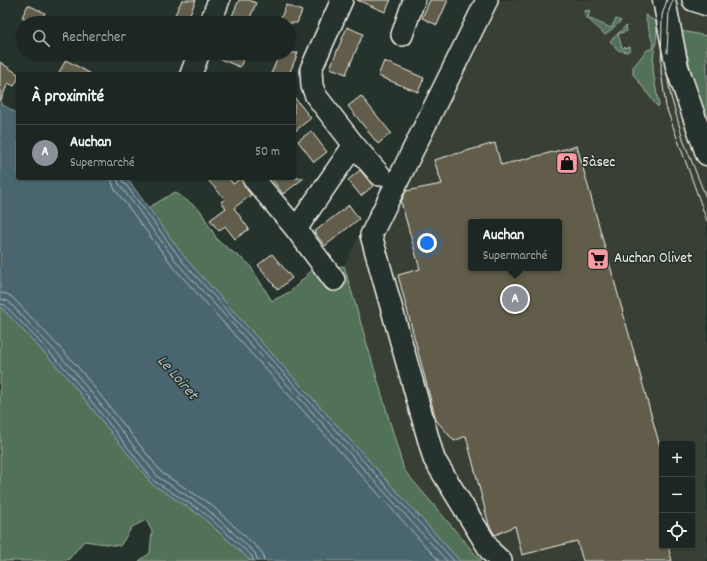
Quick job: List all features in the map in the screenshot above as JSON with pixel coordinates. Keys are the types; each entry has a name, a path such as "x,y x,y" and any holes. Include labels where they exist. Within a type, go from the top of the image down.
{"main road":[{"path":"664,0 677,67 707,154"}],"street":[{"path":"213,16 219,0"},
{"path":"342,0 311,69 312,86 316,96 354,145 380,175"},
{"path":"402,35 414,0"},
{"path":"487,0 371,235 434,459 491,552 501,561"},
{"path":"693,0 707,5"},
{"path":"192,72 196,60"},
{"path":"296,229 354,145"},
{"path":"255,180 296,229 334,280"}],"shaded area":[{"path":"477,0 707,0 707,561 481,561 404,470 344,266"}],"green space":[{"path":"590,10 588,18 611,28 616,19 621,21 605,35 584,15 585,11"},
{"path":"645,15 656,22 657,27 653,69 659,106 657,106 633,74 633,67 647,50 654,48"},
{"path":"626,26 627,31 618,34 622,48 630,47 631,49 627,52 618,50 610,41"},
{"path":"681,31 707,36 707,128 702,114"},
{"path":"175,192 200,210 218,241 249,264 272,301 291,291 312,270 344,266 404,470 481,561 460,561 186,259 148,208"},
{"path":"0,306 67,377 152,484 200,515 251,561 139,561 150,553 152,531 146,520 132,527 120,546 84,541 69,559 63,561 0,561"}],"water":[{"name":"Le Loiret","path":"0,103 16,113 16,180 129,181 186,259 460,561 251,561 200,515 152,484 67,377 0,306"}],"building":[{"path":"182,0 196,0 189,16 174,16"},
{"path":"239,0 249,0 256,3 251,16 232,16"},
{"path":"357,0 391,0 385,12"},
{"path":"430,0 448,0 437,25 422,18"},
{"path":"28,5 45,13 43,16 22,16"},
{"path":"286,5 302,11 297,23 296,16 282,16"},
{"path":"347,27 363,34 346,74 330,68"},
{"path":"66,60 87,72 59,72"},
{"path":"222,60 243,60 240,67"},
{"path":"277,60 295,60 290,72 272,72"},
{"path":"384,61 424,78 418,92 378,76"},
{"path":"0,62 16,73 16,82 14,86 8,83 0,102"},
{"path":"361,96 391,133 378,144 348,106"},
{"path":"296,99 311,118 296,130"},
{"path":"311,131 327,152 314,162 298,141"},
{"path":"495,143 501,165 577,146 659,443 659,549 669,549 672,561 583,561 577,541 522,555 515,526 495,535 489,525 466,436 454,441 436,420 398,275 420,269 401,202 406,191 442,184 434,160"},
{"path":"360,170 373,186 361,196 348,180"},
{"path":"296,178 304,178 283,194 272,180 296,180"},
{"path":"208,180 230,180 233,184 238,180 242,180 251,195 234,208 249,229 235,239 225,226 219,231 210,220 226,208 221,202 225,199"},
{"path":"349,205 359,219 325,246 314,232"},
{"path":"272,254 292,278 278,290 258,265"}],"tram line":[{"path":"667,0 662,15 661,71 666,107 707,221"},
{"path":"667,53 669,10 673,0"},
{"path":"666,69 671,97 684,142 707,200"}],"place":[{"name":"5àsec","path":"567,163"},
{"name":"Auchan Olivet","path":"598,259"},
{"name":"Auchan","path":"515,299"}]}
